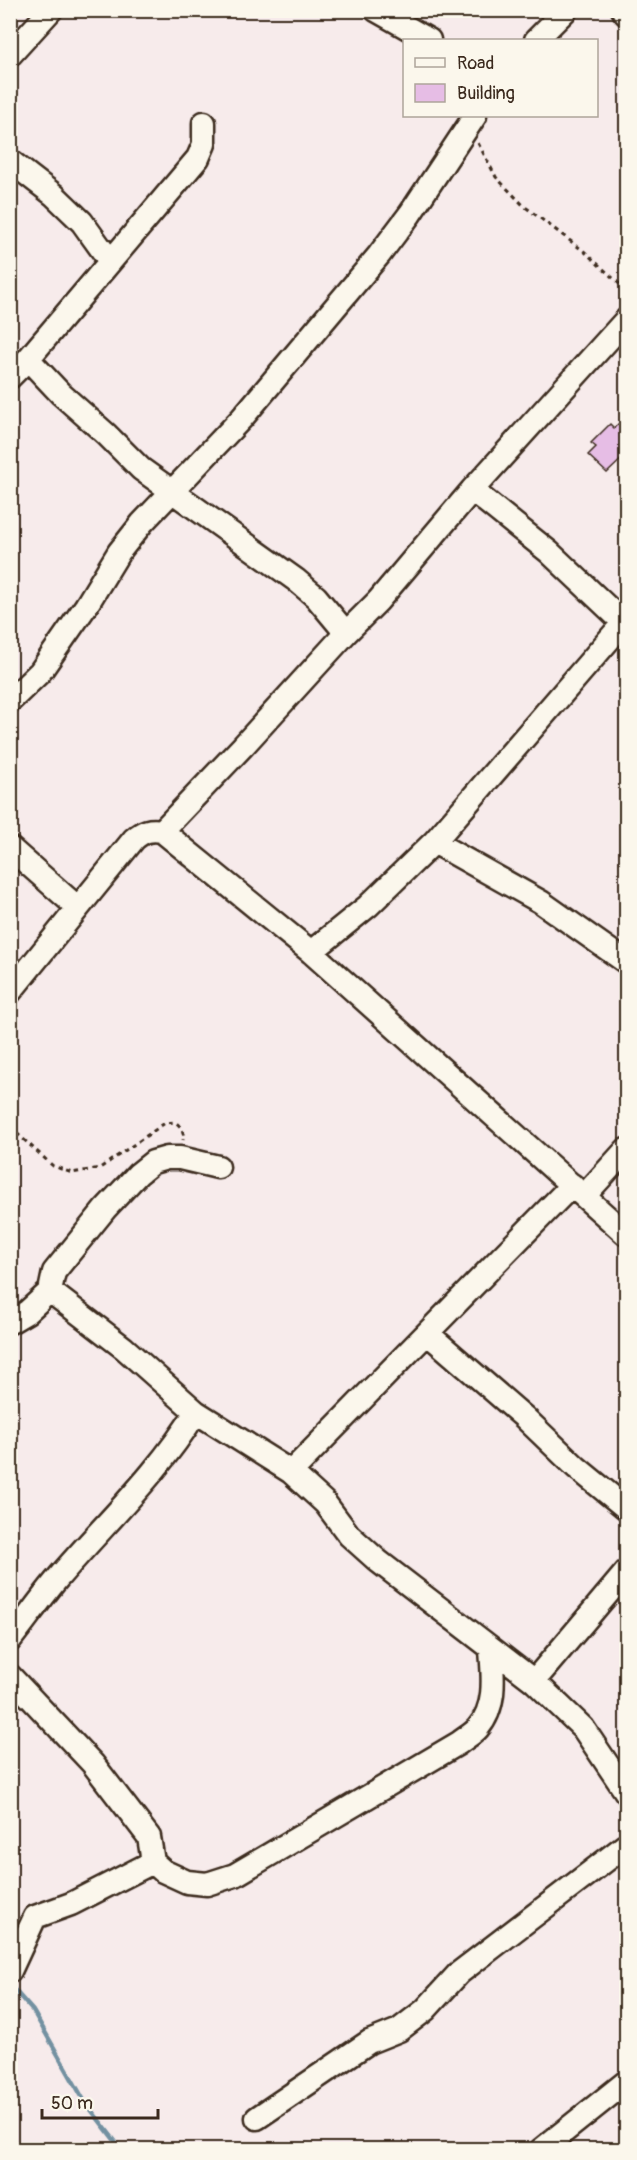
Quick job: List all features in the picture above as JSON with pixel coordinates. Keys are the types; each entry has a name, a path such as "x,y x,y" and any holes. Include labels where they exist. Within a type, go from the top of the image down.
{"street":[{"path":"10,55 51,10"},
{"path":"376,10 427,39"},
{"path":"537,39 566,10"},
{"path":"623,10 627,14"},
{"path":"12,696 40,672 53,655 118,552 242,418 379,255 410,214 471,121"},
{"path":"10,377 28,359 198,158 204,144 204,123"},
{"path":"10,161 54,195 82,222 110,261"},
{"path":"162,831 378,601 472,490 567,383 627,320"},
{"path":"28,359 60,394 106,434 141,469 296,580 316,597 346,633"},
{"path":"311,952 368,906 434,842 625,621 549,552 472,490"},
{"path":"10,992 134,839 151,829 162,831 311,952 627,1234"},
{"path":"434,842 541,902 627,962"},
{"path":"10,848 78,908"},
{"path":"291,1472 427,1333 578,1190 627,1150"},
{"path":"10,1322 27,1312 50,1291 54,1272 105,1209 138,1174 153,1162 167,1158 180,1158 218,1167"},
{"path":"50,1291 124,1348 196,1412 291,1472 325,1503 349,1535 378,1561 534,1681 583,1728 627,1792"},
{"path":"427,1333 524,1417 576,1467 627,1508"},
{"path":"10,1640 57,1580 178,1442 196,1412"},
{"path":"534,1681 627,1572"},
{"path":"10,1676 93,1764 149,1837 153,1862 163,1871 187,1882 207,1884 235,1875 459,1743 479,1727 490,1705 494,1687 491,1650"},
{"path":"257,2118 369,2042 399,2030 425,2010 459,1973 627,1845"},
{"path":"10,1971 35,1917 71,1904 153,1862"},
{"path":"541,2150 627,2082"}],"path":[{"path":"471,121 496,177 524,206 585,252 627,290"},
{"path":"10,1127 53,1166 72,1173 100,1168 165,1123 175,1122 181,1126 184,1134 180,1158"}],"building":[{"path":"610,424 614,428 618,424 627,432 627,454 607,473 588,455 596,447 591,443"}],"waterway":[{"path":"10,1985 33,2011 85,2102 122,2150"}]}
